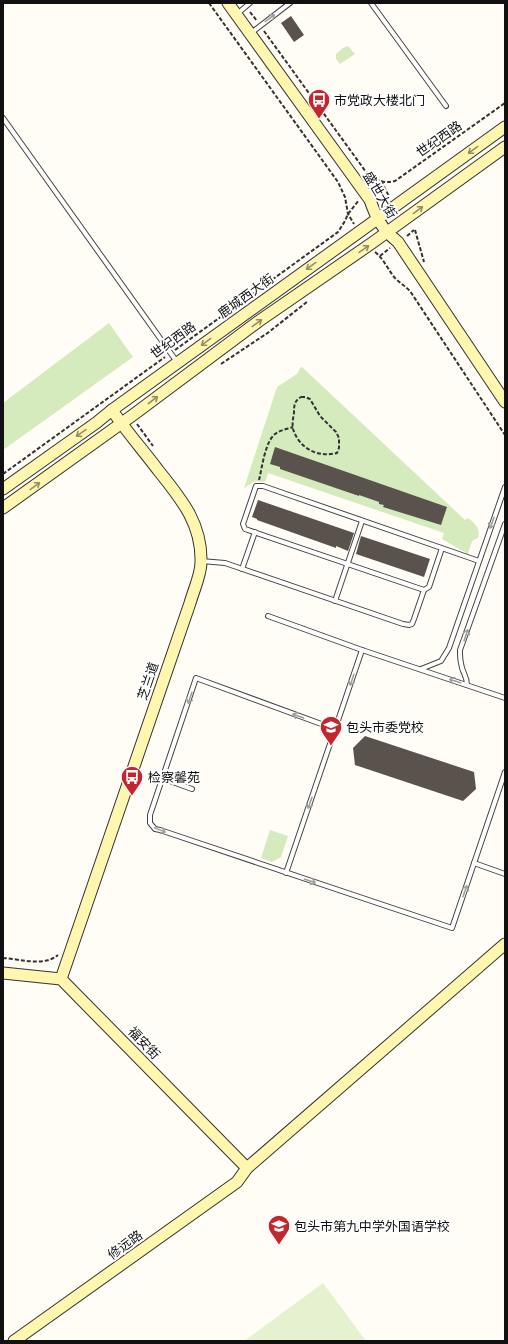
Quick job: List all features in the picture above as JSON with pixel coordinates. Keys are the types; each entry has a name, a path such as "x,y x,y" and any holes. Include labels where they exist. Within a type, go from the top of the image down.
{"street":[{"name":"盛世大街","path":"228,3 370,200 377,219 387,233 398,242 505,402"},
{"name":"鹿城西大街","path":"3,488 505,127"},
{"path":"3,508 259,321 387,233 505,147"},
{"name":"芝兰道","path":"61,979 190,603 199,576 201,561 198,533 193,519 183,502 115,408"},
{"name":"修远路","path":"14,1341 237,1182 247,1168 505,944"},
{"path":"3,973 61,979"},
{"name":"福安街","path":"61,979 247,1168"}],"lane":[{"path":"236,14 250,3"},
{"path":"250,34 290,3"},
{"path":"371,3 446,106"},
{"path":"3,118 177,363"},
{"path":"424,590 245,529 243,524 255,489 258,486 263,486 479,561"},
{"path":"421,670 441,661 449,648 505,487"},
{"path":"335,601 362,521"},
{"path":"468,685 468,678 460,662 460,650 505,524"},
{"path":"242,569 255,532"},
{"path":"201,561 226,563 409,625 412,624 424,590 429,587 442,548"},
{"path":"268,616 362,650 505,698"},
{"path":"286,873 362,650"},
{"path":"335,729 196,678 150,815 150,823 152,826 160,830 452,928 474,863 503,786 505,772"},
{"path":"165,772 167,780 192,789"},
{"path":"474,863 505,874"}],"path":[{"name":"世纪西路","path":"3,474 338,232 345,221 348,214 345,197 338,182 209,3"},
{"name":"盛世大街","path":"246,6 366,172 381,182"},
{"name":"世纪西路","path":"381,182 395,181 505,103"},
{"path":"380,256 396,279 410,291 505,435"},
{"path":"112,396 115,408"},
{"path":"301,397 310,399 320,416 338,434 339,450 337,453 326,455 309,450 301,443 293,427 294,406 296,400 301,397"},
{"path":"96,406 103,417"},
{"path":"124,421 135,421 154,446"},
{"path":"258,486 266,450 271,438 276,433 293,427"},
{"path":"3,958 43,961 56,957 61,951"}],"green space":[{"path":"347,46 355,54 340,64 336,59 336,54"},
{"path":"109,323 133,357 3,450 3,403"},
{"path":"302,367 465,520 468,518 475,524 479,535 478,538 472,541 468,554 442,539 444,533 268,473 265,482 255,481 244,488 277,387 297,374"},
{"path":"270,830 288,836 281,857 272,862 261,858"},
{"path":"323,1283 366,1341 244,1341"}],"building":[{"path":"291,16 304,35 294,42 281,23"},
{"path":"275,447 447,507 441,525 383,507 384,505 379,504 379,502 280,469 280,467 270,464"},
{"path":"258,500 354,533 348,551 257,520 252,517"},
{"path":"361,536 430,559 424,577 356,554"},
{"path":"365,736 474,772 476,789 463,801 355,765 353,748"}],"place":[{"name":"市党政大楼北门","path":"319,120"},
{"name":"包头市委党校","path":"331,746"},
{"name":"检察馨苑","path":"132,796"},
{"name":"包头市第九中学外国语学校","path":"279,1246"}]}
